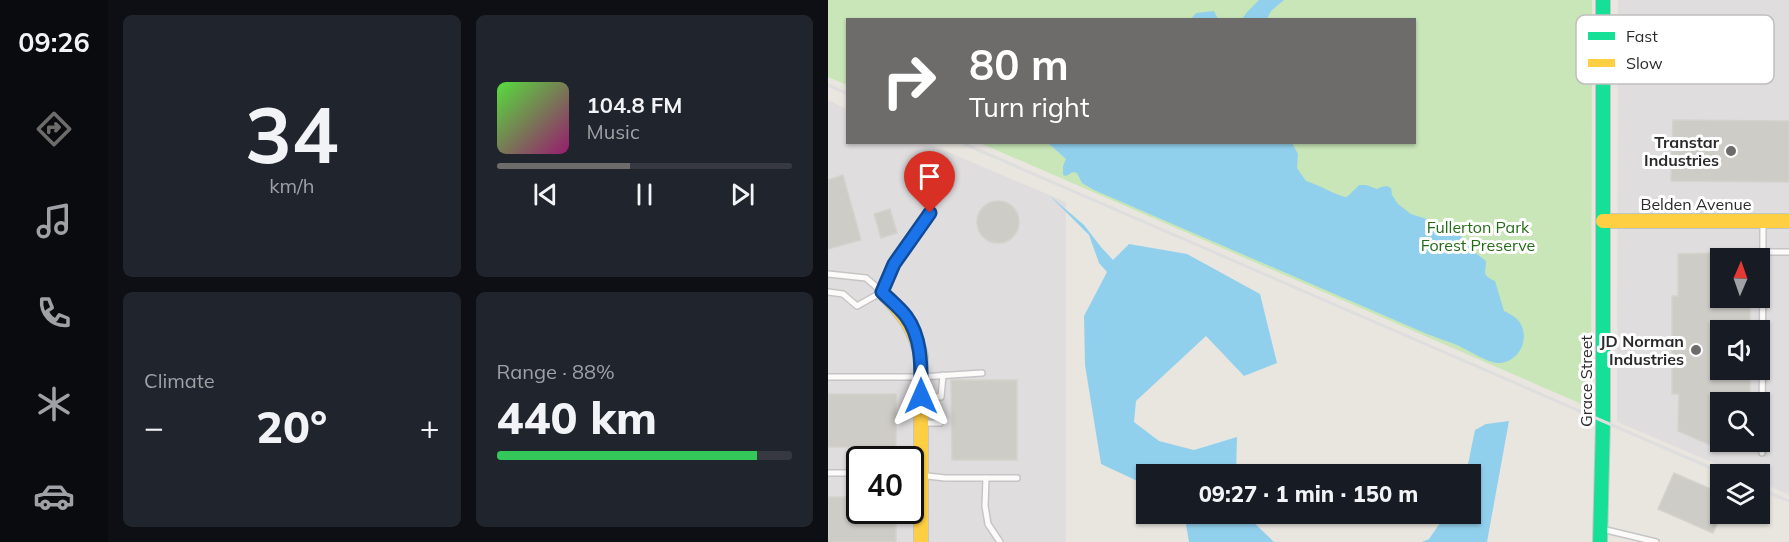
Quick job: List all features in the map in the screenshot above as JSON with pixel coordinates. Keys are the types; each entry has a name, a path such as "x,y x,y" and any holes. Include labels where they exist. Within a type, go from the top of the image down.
{"street":[{"name":"Grace Street","path":"1604,0 1604,15"},
{"name":"Grace Street","path":"1600,535 1603,421 1604,84"},
{"name":"Belden Avenue","path":"1603,221 1789,221"},
{"path":"882,292 905,314 915,332 921,356 919,446"},
{"path":"920,524 921,542"}],"lane":[{"path":"828,292 843,294 857,306 882,292 894,264 930,213"},
{"path":"1763,221 1763,248"},
{"path":"1770,252 1789,252"},
{"path":"828,274 866,279 882,292"},
{"path":"1762,453 1763,308"},
{"path":"828,377 921,377 981,373"},
{"path":"921,396 941,397 943,375"},
{"path":"921,423 940,423"},
{"path":"828,473 846,473"},
{"path":"924,475 945,478 1017,478"},
{"path":"986,478 985,506 988,524 1000,542"},
{"path":"1600,535 1656,542"}],"shaded area":[{"path":"1618,0 1789,0 1789,495 1770,486 1770,464 1716,464 1617,422 1618,84 1774,84 1774,15 1618,15"},
{"path":"828,100 846,109 846,144 929,144 1066,202 1066,542 828,542"}],"green space":[{"name":"Fullerton Park Forest Preserve","path":"828,0 1592,0 1592,15 1576,15 1576,84 1592,84 1591,408 982,144 1416,144 1416,18 846,18 846,85 828,77"}],"water":[{"path":"1259,0 1284,0 1271,11 1268,18 1243,18"},
{"path":"1214,11 1218,18 1192,18 1196,13"},
{"path":"1049,144 1293,144 1298,154 1297,168 1306,181 1345,197 1359,185 1377,189 1387,186 1391,188 1392,195 1398,204 1411,214 1455,228 1473,251 1486,261 1485,273 1495,281 1504,311 1521,324 1524,338 1522,345 1519,352 1508,361 1495,363 1484,359 1457,345 1094,190 1082,183 1077,173 1063,175 1066,159"},
{"path":"1049,195 1084,225 1113,260 1129,244 1187,254 1260,294 1277,363 1244,376 1206,336 1136,401 1134,422 1159,441 1194,450 1237,437 1236,464 1136,464 1136,480 1101,464 1085,365 1084,316 1107,272 1099,263 1089,235"},
{"path":"1509,421 1487,542 1422,542 1429,539 1439,524 1481,524 1481,464 1468,464 1475,430 1486,424"},
{"path":"1186,524 1255,524 1274,542 1189,542"}],"building":[{"name":"Transtar Industries","path":"1673,120 1789,121 1789,182 1671,181"},
{"path":"843,175 861,240 828,249 828,180"},
{"path":"998,201 1013,207 1019,222 1013,237 998,243 983,237 977,222 983,207"},
{"path":"890,209 897,233 881,238 874,214"},
{"name":"JD Norman Industries","path":"1710,253 1710,308 1750,308 1750,320 1710,320 1710,380 1750,380 1750,392 1710,392 1710,445 1678,431 1679,394 1672,394 1672,296 1678,296 1678,254"},
{"path":"951,380 1017,380 1017,460 952,460"},
{"path":"828,394 896,394 896,446 828,447"},
{"path":"1674,473 1710,489 1710,524 1717,524 1713,533 1658,509"},
{"path":"828,497 846,497 846,524 896,524 896,542 828,542"}],"railway":[{"path":"828,85 846,93"},
{"path":"965,144 1710,467"},
{"path":"1770,493 1789,501"}],"traffic: fast":[{"path":"1603,0 1603,15"},
{"path":"1600,542 1603,421 1603,84"}],"traffic: slow":[{"path":"1603,221 1789,221"},
{"path":"882,292 907,321 921,356 921,542"}],"place":[{"name":"Transtar Industries","path":"1731,151"},
{"name":"JD Norman Industries","path":"1696,350"}],"route":[{"path":"921,396 921,356 915,332 905,314 882,292 894,264 930,213"}]}
